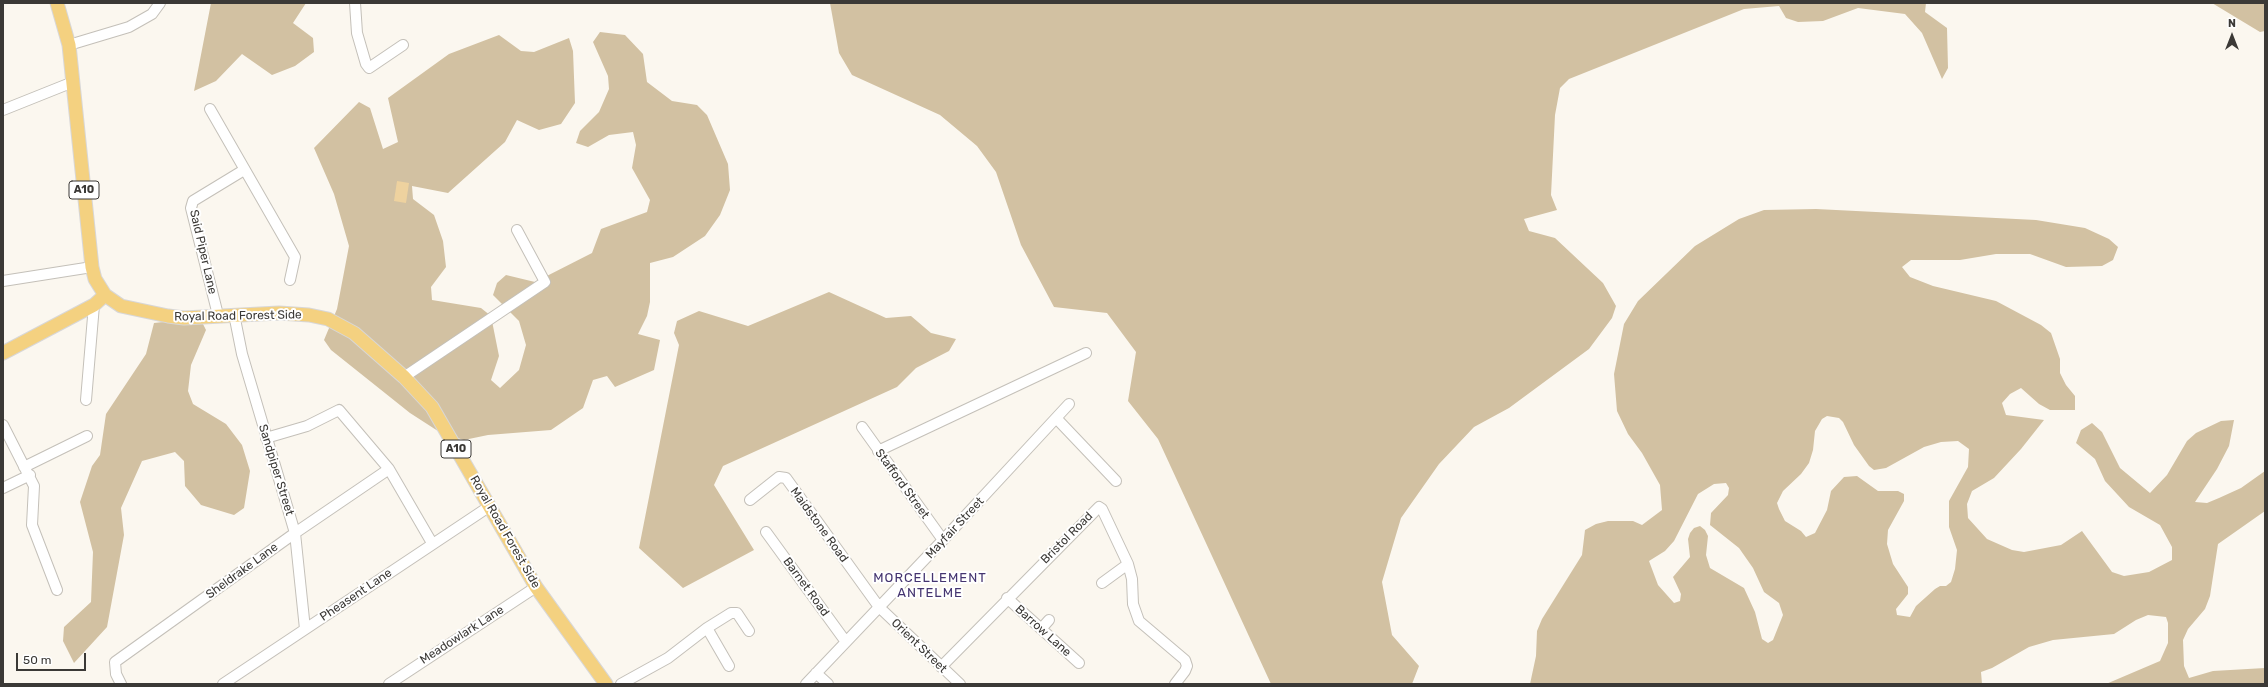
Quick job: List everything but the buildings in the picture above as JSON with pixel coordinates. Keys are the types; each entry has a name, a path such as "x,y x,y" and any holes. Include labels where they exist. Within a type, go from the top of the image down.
{"main road":[{"name":"Royal Road Forest Side","path":"57,3 69,45 92,267 95,279 106,295 121,306 168,316 184,318 234,314 280,313 310,315 328,319 354,333 404,377 432,407 536,587 603,683"},
{"path":"3,353 94,305 106,295"}],"street":[{"path":"69,45 129,27 152,14 160,3"},
{"path":"355,3 357,33 366,64 369,68 403,45"},
{"path":"3,110 73,82"},
{"path":"210,109 295,257 290,280"},
{"name":"Said Piper Lane","path":"218,315 191,208 193,201 244,170"},
{"path":"404,377 545,282 517,230"},
{"path":"3,281 92,267"},
{"path":"86,400 94,305"},
{"name":"Sandpiper Street","path":"234,314 242,354 295,533 305,630"},
{"path":"878,451 1086,353"},
{"name":"Mayfair Street","path":"806,684 1057,419 1069,404"},
{"path":"266,438 307,426 339,410 389,470 432,543"},
{"path":"1057,419 1116,481"},
{"path":"3,425 5,437 27,471 34,486 32,524 57,590"},
{"name":"Stafford Street","path":"862,427 943,540"},
{"path":"3,488 27,471 87,436"},
{"name":"Sheldrake Lane","path":"121,684 116,674 116,662 295,533 389,470"},
{"name":"Maidstone Road","path":"750,500 779,477 786,478 879,606"},
{"name":"Pheasent Lane","path":"223,684 432,543 490,506"},
{"name":"Bristol Road","path":"941,667 1007,598 1099,507 1102,509 1128,564 1132,579 1133,604 1139,621 1185,660 1187,666 1185,671 1175,684"},
{"name":"Barnet Road","path":"766,532 846,642"},
{"path":"1102,583 1128,564"},
{"name":"Meadowlark Lane","path":"389,684 536,587"},
{"name":"Barrow Lane","path":"1007,598 1079,663"},
{"name":"Orient Street","path":"879,606 960,684"},
{"path":"621,684 668,658 706,628 734,612 749,632"},
{"path":"1041,629 1049,620"},
{"path":"706,628 729,666"},
{"path":"816,673 828,684"}],"shaded area":[{"path":"211,3 306,3 293,23 313,38 314,52 295,66 272,75 242,54 216,81 194,91"},
{"path":"830,3 1926,3 1925,12 1947,28 1948,68 1942,79 1922,33 1905,14 1858,8 1823,21 1798,22 1786,18 1779,6 1744,9 1569,79 1560,88 1555,115 1551,195 1557,210 1524,219 1529,231 1555,238 1603,283 1616,306 1612,318 1589,349 1509,408 1474,427 1439,464 1401,518 1382,582 1392,635 1419,666 1412,684 1271,684 1158,439 1128,401 1136,352 1107,313 1054,307 1021,245 996,172 977,146 940,115 852,75 839,53"},
{"path":"2212,3 2265,3 2265,31 2260,32"},
{"path":"600,32 625,35 643,54 647,82 672,101 697,105 707,115 728,164 730,190 720,215 705,236 673,257 650,263 650,302 647,316 638,334 660,340 654,370 615,387 607,376 593,380 583,408 551,430 488,435 464,440 441,433 410,413 331,350 324,340 337,309 349,246 334,194 314,148 359,102 370,108 383,149 398,142 388,98 449,54 499,35 521,51 534,52 569,38 573,51 575,103 561,124 539,130 517,120 505,142 448,193 412,186 413,199 434,215 443,241 446,267 431,287 432,300 481,308 491,316 499,356 491,380 500,388 519,370 526,345 519,321 493,295 497,283 506,275 535,282 592,253 601,229 647,212 650,200 632,168 636,145 633,132 609,135 588,147 576,143 580,131 599,112 609,89 608,76 593,42"},
{"path":"397,181 409,183 406,203 394,201"},
{"path":"1816,209 2036,220 2085,228 2109,239 2118,247 2113,260 2102,266 2066,267 2030,254 1996,254 1960,260 1911,260 1902,267 1910,277 1933,286 1996,301 2041,325 2051,333 2060,359 2060,373 2066,385 2075,396 2075,410 2050,410 2039,404 2021,388 2010,394 2002,403 2006,415 2044,420 2021,449 1994,478 1972,491 1967,504 1968,518 1987,539 2012,550 2024,552 2061,545 2082,531 2112,572 2124,576 2149,572 2172,560 2172,547 2160,525 2129,507 2105,481 2095,459 2076,443 2081,430 2092,423 2102,432 2120,468 2150,493 2167,475 2187,441 2196,433 2221,421 2234,420 2229,446 2217,469 2195,502 2207,503 2219,498 2241,488 2265,471 2265,511 2218,544 2210,596 2205,609 2188,629 2183,640 2184,666 2189,678 2213,671 2265,668 2265,684 2106,684 2160,661 2168,643 2168,623 2166,617 2148,615 2136,620 2114,634 2053,640 2029,647 1992,668 1981,672 1982,684 1530,684 1536,656 1537,631 1542,619 1582,555 1585,530 1596,524 1608,521 1633,521 1642,525 1662,510 1660,485 1642,453 1628,434 1617,411 1614,374 1624,324 1638,301 1695,246 1739,219 1764,210","holes":["1827,416 1839,418 1843,422 1854,445 1869,466 1874,470 1886,468 1924,447 1941,442 1958,441 1969,449 1968,467 1949,501 1949,527 1957,550 1955,569 1951,582 1946,586 1940,586 1935,589 1916,606 1910,617 1897,615 1896,609 1908,594 1908,587 1893,564 1887,544 1888,530 1904,501 1904,494 1898,491 1878,491 1857,476 1844,477 1831,491 1827,510 1815,533 1806,537 1801,531 1785,521 1779,509 1777,503 1783,491 1801,474 1809,463 1813,450 1815,431 1822,419","1726,483 1729,488 1728,495 1711,513 1710,525 1739,548 1753,568 1764,592 1779,603 1783,615 1773,640 1768,643 1762,639 1755,612 1744,588 1710,568 1706,555 1708,536 1705,530 1700,526 1694,528 1688,539 1690,557 1673,577 1681,594 1680,601 1674,603 1658,585 1649,561 1665,551 1674,541 1698,494 1714,484"]},
{"path":"829,292 886,318 911,316 931,333 956,339 949,351 916,368 897,387 723,466 714,485 754,550 683,588 639,548 679,345 674,333 677,321 699,311 748,326"},
{"path":"200,318 206,330 191,365 188,391 193,404 226,424 242,445 250,471 244,508 234,515 201,505 185,486 184,461 175,452 142,461 121,508 124,535 107,627 74,663 63,641 64,627 91,602 93,552 80,502 92,466 100,455 106,414 146,354 154,323"}],"district":[{"name":"MORCELLEMENT ANTELME","path":"930,586"}]}
